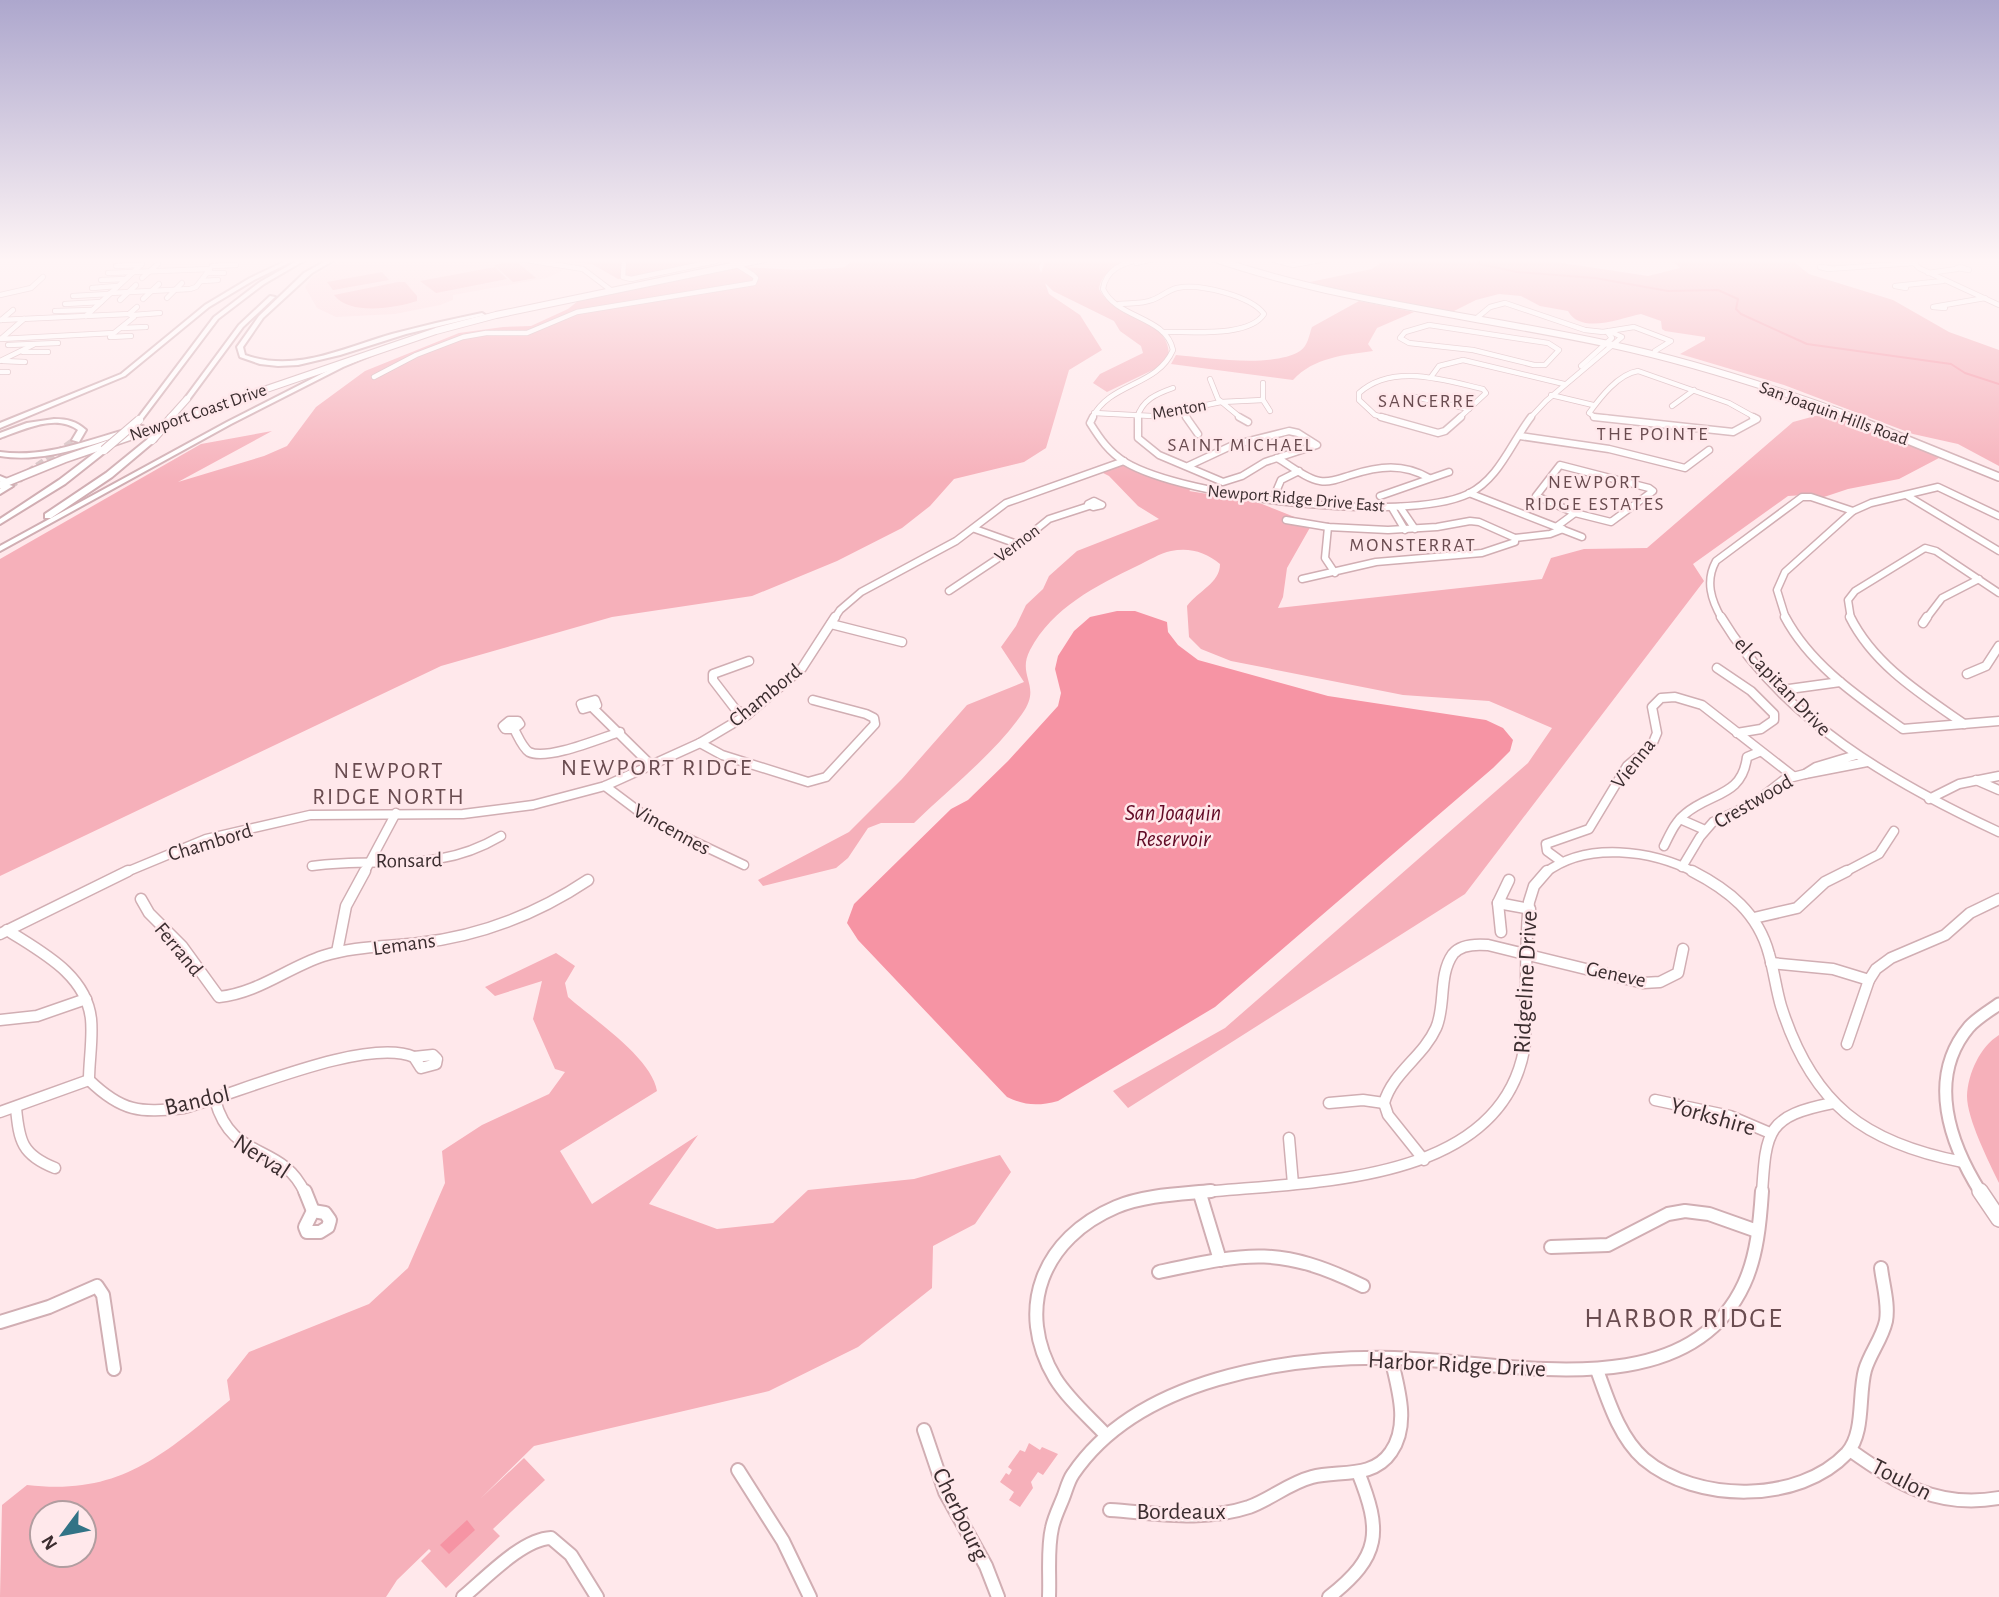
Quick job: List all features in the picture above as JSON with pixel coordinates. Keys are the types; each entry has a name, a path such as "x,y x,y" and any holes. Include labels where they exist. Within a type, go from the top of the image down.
{"highway":[{"path":"0,426 123,375 173,334"},
{"path":"0,522 62,482 139,424 205,334"},
{"path":"0,547 78,496 152,440 187,399 235,334"},
{"path":"249,334 240,347 242,356 269,363 300,361 401,334"},
{"path":"0,547 248,413 341,366 388,346"},
{"path":"0,436 36,423 63,422 73,423 82,430 76,440"},
{"path":"0,454 38,454 139,424"},
{"path":"0,492 3,481"}],"main road":[{"name":"Newport Coast Drive","path":"3,481 139,424 416,334"},
{"name":"Newport Coast Drive","path":"3,481 388,346 431,334"},
{"name":"San Joaquin Hills Road","path":"1558,334 1612,343 1786,394 1999,477"},
{"name":"San Joaquin Hills Road","path":"1563,334 1655,351 1734,372 1813,398 1999,471"},
{"path":"1999,1004 1969,1027 1954,1049 1945,1077 1952,1134 1962,1162 1999,1219"}],"street":[{"path":"22,338 28,334"},
{"path":"0,361 51,334"},
{"path":"1,339 97,334 131,336"},
{"path":"103,342 112,334"},
{"path":"374,377 416,355 463,337 483,334"},
{"path":"1094,413 1098,404 1110,394 1148,376 1168,362 1173,346 1168,334"},
{"path":"1404,334 1400,338 1404,341 1473,350 1539,365 1545,365 1559,350 1548,343 1485,334"},
{"path":"1582,537 1469,494 1496,470 1524,426 1551,395 1571,379 1572,374 1622,337 1613,334"},
{"path":"1654,334 1670,342 1655,351"},
{"path":"77,343 86,335"},
{"path":"8,345 58,343"},
{"path":"1463,360 1473,350"},
{"path":"0,354 48,352"},
{"path":"1431,377 1439,366 1463,360 1564,384"},
{"path":"0,361 25,362"},
{"path":"0,372 8,372"},
{"path":"1635,372 1729,403 1757,419 1733,432 1595,417 1589,413 1593,405 1603,394 1635,372"},
{"path":"1408,376 1431,377 1483,388 1486,393 1445,431 1438,433 1375,415 1359,400 1359,393 1370,383 1408,376"},
{"path":"1210,379 1211,389 1221,402 1248,422"},
{"path":"1263,383 1263,400 1270,411"},
{"path":"1173,388 1145,399 1140,408 1138,438 1146,447 1213,480 1223,482 1277,458 1315,447 1316,444 1289,431 1233,445 1188,466"},
{"path":"1672,406 1694,390"},
{"path":"1551,395 1593,405"},
{"path":"1415,397 1469,409"},
{"name":"Menton","path":"1094,413 1140,416 1180,412 1221,402 1263,400"},
{"path":"1180,412 1191,421 1198,434"},
{"name":"Newport Ridge Drive East","path":"1094,413 1090,423 1096,438 1124,461 1165,479 1200,489 1273,499 1392,508 1469,494"},
{"path":"1520,436 1609,449 1685,468 1709,450"},
{"path":"1277,458 1321,482 1330,482 1382,465 1421,473 1429,478"},
{"name":"Chambord","path":"3,932 120,874 206,839 310,815 463,814 496,811 605,786 700,743 747,715 802,668 840,610 861,592 975,529 992,512 1014,499 1124,461"},
{"path":"1557,466 1653,490 1611,522 1576,513 1536,496 1557,466"},
{"path":"1273,499 1281,480 1299,471"},
{"path":"1380,496 1449,472"},
{"path":"1999,516 1938,487 1871,503 1853,511 1785,572 1777,590 1779,604 1800,639 1823,667 1903,729 1999,721"},
{"path":"1906,495 1999,551"},
{"name":"el Capitan Drive","path":"1853,511 1806,496 1716,561 1709,576 1710,593 1730,630 1748,655 1818,726 1856,755 1929,799 1999,832"},
{"name":"Vernon","path":"949,591 1049,519 1089,506"},
{"path":"1400,507 1415,529"},
{"path":"1392,508 1405,530"},
{"path":"1286,520 1328,527 1405,530 1470,521 1479,522 1513,537 1550,534 1576,513"},
{"path":"1400,520 1408,520"},
{"path":"1328,527 1329,536 1323,559 1326,567 1335,573"},
{"path":"975,529 1017,544"},
{"path":"1302,579 1378,561 1488,553 1515,542 1513,537"},
{"path":"1965,724 1889,668 1869,647 1848,612 1848,600 1855,591 1925,548 1936,551 1999,593"},
{"path":"1923,623 1942,598 1979,579"},
{"path":"831,624 902,642"},
{"path":"1967,674 1986,666 1999,646"},
{"path":"747,715 736,710 713,680 713,674 749,661"},
{"path":"1717,668 1757,695 1774,714 1774,720 1764,727 1737,733"},
{"path":"1782,690 1840,682"},
{"name":"Vienna","path":"1562,862 1548,851 1546,844 1589,829 1627,766 1652,746 1657,733 1652,708 1656,701 1674,697 1698,702 1793,776"},
{"path":"700,743 722,755 808,782 818,781 826,777 875,724 874,718 866,714 813,700"},
{"path":"593,708 652,766"},
{"path":"514,729 526,750 534,754 556,751 620,732"},
{"path":"1664,846 1679,818 1737,785 1745,772 1747,757 1759,752"},
{"name":"Crestwood","path":"1805,774 1816,767 1856,755"},
{"name":"Crestwood","path":"1682,867 1705,830 1721,817 1753,804 1774,785 1793,776 1867,762"},
{"path":"1929,799 1948,788 1999,776"},
{"path":"1975,780 1999,790"},
{"name":"Vincennes","path":"605,786 621,801 662,827 744,865"},
{"path":"337,952 345,906 396,813"},
{"path":"1679,818 1705,830"},
{"path":"1754,918 1797,908 1825,882 1879,854 1894,831"},
{"name":"Ronsard","path":"312,866 353,860 428,863 447,861 470,855 501,836"},
{"name":"Ridgeline Drive","path":"1105,1434 1068,1395 1045,1358 1036,1326 1037,1293 1042,1275 1057,1248 1069,1234 1100,1213 1138,1201 1377,1172 1424,1160 1472,1134 1494,1114 1510,1091 1524,1050 1530,909 1535,885 1546,871 1583,855 1614,853 1643,856 1682,867 1721,887 1754,918 1766,940 1783,1013 1793,1040 1808,1068 1833,1103 1856,1124 1886,1142 1919,1155 1962,1162"},
{"name":"Lemans","path":"219,997 238,997 301,965 337,952 434,941 477,930 543,906 587,880"},
{"path":"1501,932 1498,903 1509,880"},
{"path":"1847,1044 1869,981 1876,969 1891,958 1945,935 1970,913 1999,899"},
{"name":"Ferrand","path":"141,900 149,913 182,946 219,997"},
{"path":"1498,903 1530,909"},
{"path":"0,1112 89,1080 91,1019 86,999 70,974 3,932"},
{"path":"1424,1160 1388,1115 1384,1103 1401,1070 1435,1031 1453,953 1478,944 1528,955"},
{"name":"Geneve","path":"1528,955 1643,983 1660,982 1678,973 1683,949"},
{"path":"1771,963 1833,969 1869,981"},
{"path":"0,1020 37,1016 86,999"},
{"name":"Bandol","path":"89,1080 107,1099 138,1110 174,1110 215,1100 290,1073 362,1055 386,1053 410,1054 414,1057"},
{"name":"Nerval","path":"215,1100 219,1119 227,1132 239,1143 286,1166 300,1183 313,1211"},
{"path":"1329,1103 1363,1100 1384,1103"},
{"name":"Yorkshire","path":"1655,1100 1730,1116 1770,1133"},
{"path":"1770,1133 1791,1113 1833,1103"},
{"path":"16,1108 20,1140 25,1152 41,1163 55,1168"},
{"name":"Harbor Ridge Drive","path":"1049,1597 1048,1548 1060,1499 1077,1466 1105,1434 1148,1405 1206,1383 1307,1363 1391,1358 1597,1370 1635,1365 1681,1349 1717,1324 1731,1308 1746,1282 1755,1254 1765,1148 1770,1133"},
{"path":"1289,1138 1293,1184"},
{"path":"1200,1194 1220,1260"},
{"path":"1550,1247 1608,1245 1676,1212 1709,1214 1757,1231"},
{"path":"1159,1272 1255,1254 1293,1257 1332,1269 1363,1286"},
{"path":"1597,1370 1620,1425 1634,1448 1659,1471 1690,1485 1758,1490 1780,1487 1824,1472 1850,1450 1860,1407 1864,1373 1886,1320 1881,1268"},
{"path":"0,1322 49,1307 97,1286 103,1295 114,1370"},
{"name":"Bordeaux","path":"1110,1510 1197,1516 1225,1513 1260,1504 1308,1478 1358,1472 1377,1464 1388,1455 1401,1430 1403,1408 1391,1358"},
{"name":"Cherbourg","path":"924,1430 945,1492 986,1566 998,1597"},
{"name":"Toulon","path":"1850,1450 1883,1473 1923,1494 1962,1502 1982,1502 1999,1498"},
{"path":"738,1470 783,1541 810,1597"},
{"path":"1329,1597 1357,1574 1374,1548 1376,1520 1358,1472"},
{"path":"463,1597 531,1543 547,1536 566,1550 597,1597"}],"shaded area":[{"path":"458,334 1092,334 1102,350 1069,370 1046,448 1024,462 954,479 930,506 902,528 837,561 752,596 612,617 441,666 0,876 0,559 201,444 272,431 178,482 264,456 287,446 316,407 365,371"},
{"path":"1124,334 1160,334 1167,342 1169,355 1159,367 1107,392 1093,383 1100,374 1143,353 1141,346"},
{"path":"1310,334 1374,334 1368,344 1373,351 1320,362 1301,372 1293,380 1171,364 1176,355 1240,361 1274,359 1300,351"},
{"path":"1682,334 1953,334 1999,350 1999,466 1958,444 1913,434 1784,385 1680,354 1705,340 1705,337"},
{"path":"1826,413 1944,459 1939,458 1899,479 1848,489 1818,499 1805,495 1788,496 1693,564 1704,581 1465,894 1128,1108 1113,1091 1225,1028 1528,763 1552,728 1489,701 1403,695 1231,661 1201,649 1189,637 1187,606 1212,582 1220,564 1197,552 1171,551 1091,590 1051,622 1026,659 1030,696 1022,714 985,757 914,823 881,823 868,828 848,858 836,868 763,886 758,880 849,832 902,779 967,705 1024,682 1001,647 1016,626 1026,605 1043,589 1049,576 1077,551 1159,519 1138,506 1109,476 1099,471 1124,463 1165,482 1192,489 1189,491 1257,502 1312,524 1287,568 1283,597 1278,608 1542,579 1551,558 1584,549 1647,548 1793,422"},
{"path":"556,953 575,966 565,983 568,997 633,1053 653,1078 657,1091 560,1151 592,1204 698,1135 649,1204 717,1229 773,1223 808,1190 914,1179 1000,1155 1011,1172 975,1224 933,1246 932,1288 858,1347 769,1391 534,1446 480,1499 524,1458 545,1480 493,1529 500,1536 446,1588 421,1561 431,1551 429,1549 397,1580 386,1597 0,1597 2,1505 27,1485 60,1487 89,1484 138,1467 161,1454 230,1400 227,1380 249,1352 369,1304 408,1268 445,1183 442,1151 482,1125 549,1094 565,1072 555,1069 533,1019 542,981 495,996 485,987"},
{"path":"1999,1035 1999,1183 1974,1128 1967,1096 1976,1061 1986,1046"},
{"path":"1029,1443 1040,1450 1042,1447 1058,1454 1043,1475 1038,1472 1031,1482 1033,1488 1020,1507 1009,1500 1014,1492 1000,1482 1006,1473 1009,1475 1012,1470 1008,1467 1020,1450 1025,1452"}],"water":[{"name":"San Joaquin Reservoir","path":"1117,611 1135,611 1167,622 1168,632 1178,645 1198,660 1328,696 1486,720 1503,728 1513,740 1510,751 1493,768 1215,1007 1058,1101 1026,1104 1007,1097 858,940 847,923 854,904 951,809 968,800 1058,706 1061,693 1055,669 1058,656 1074,631 1090,617"},
{"path":"467,1520 475,1530 449,1554 440,1545"}],"waterway":[{"path":"1784,334 1807,344 1951,364 1965,373 1999,384"}],"tunnel":[{"path":"9,486 76,440"}],"district":[{"name":"SANCERRE","path":"1427,400"},
{"name":"THE POINTE","path":"1653,433"},
{"name":"SAINT MICHAEL","path":"1241,444"},
{"name":"NEWPORT RIDGE ESTATES","path":"1595,492"},
{"name":"MONSTERRAT","path":"1413,544"},
{"name":"NEWPORT RIDGE","path":"657,767"},
{"name":"NEWPORT RIDGE NORTH","path":"389,783"},
{"name":"HARBOR RIDGE","path":"1684,1317"}]}
